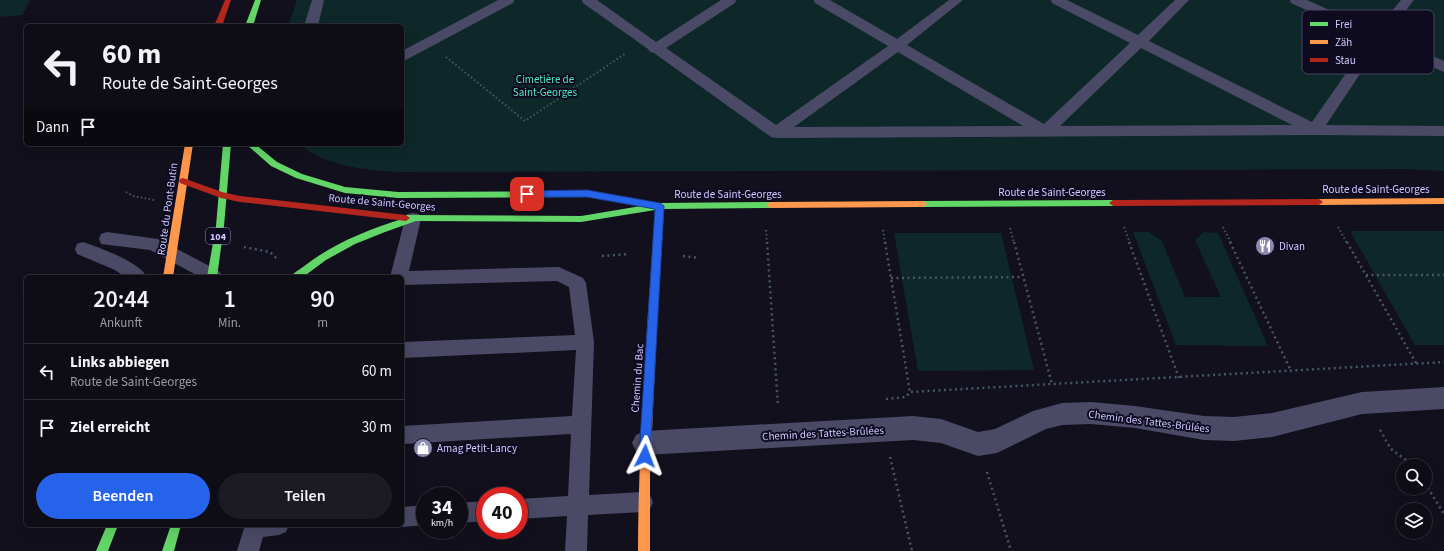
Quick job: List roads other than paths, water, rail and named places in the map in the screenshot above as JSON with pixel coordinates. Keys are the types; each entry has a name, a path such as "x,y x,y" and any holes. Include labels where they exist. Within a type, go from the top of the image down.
{"street":[{"path":"219,24 228,0"},
{"path":"250,24 258,0"},
{"name":"Route du Pont-Butin","path":"168,275 181,203 182,181 189,146"},
{"name":"104","path":"213,275 220,226 221,195 227,146"},
{"name":"Route de Saint-Georges","path":"252,146 274,164 299,176 345,190 398,195 587,194 660,206"},
{"name":"Route de Saint-Georges","path":"182,181 221,195 258,202 412,219 581,219 660,206 1444,201"},
{"name":"Chemin du Bac","path":"644,551 642,502 660,206"},
{"path":"299,275 320,258 339,246 372,232 412,219"},
{"name":"Chemin des Tattes-Brûlées","path":"645,443 913,428 941,431 978,444 997,441 1042,419 1062,414 1091,412 1135,417 1204,428 1234,429 1272,425 1362,403 1444,398"},
{"path":"102,551 112,527"},
{"path":"168,551 175,527"}],"lane":[{"path":"311,24 318,0"},
{"path":"404,56 508,0"},
{"path":"588,0 776,133 1315,130 1444,131"},
{"path":"650,45 730,0"},
{"path":"820,0 1045,132"},
{"path":"776,133 897,46 957,0"},
{"path":"1057,0 1315,130"},
{"path":"1045,132 1138,41 1183,0"},
{"path":"1296,0 1318,10"},
{"path":"1400,10 1408,0"},
{"path":"1434,62 1444,67"},
{"path":"1315,130 1353,74"},
{"path":"399,275 412,219"},
{"path":"107,239 152,244 210,275"},
{"path":"83,248 121,265 135,275"},
{"path":"404,278 559,274 577,283 585,342 576,551"},
{"path":"404,350 585,342"},
{"path":"404,435 581,424"},
{"path":"528,508 642,502"},
{"path":"404,517 416,516"},
{"path":"248,551 255,527"}],"place":[{"name":"Divan","path":"1265,246"},
{"name":"Amag Petit-Lancy","path":"423,448"}],"park label":[{"name":"Cimetière de Saint-Georges","path":"545,85"}]}
